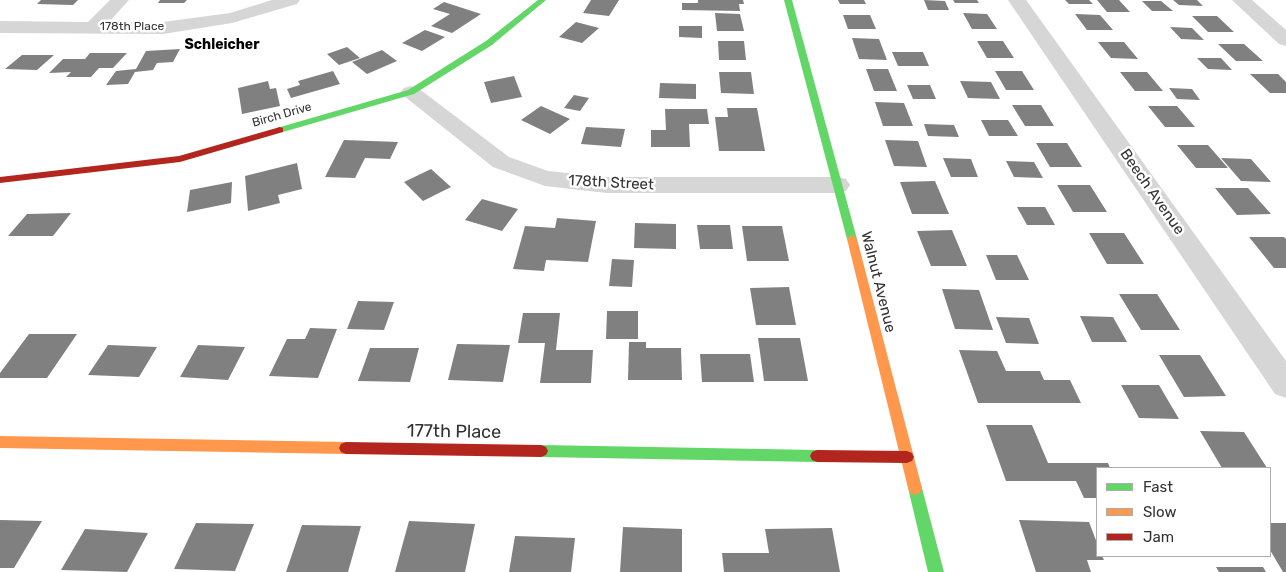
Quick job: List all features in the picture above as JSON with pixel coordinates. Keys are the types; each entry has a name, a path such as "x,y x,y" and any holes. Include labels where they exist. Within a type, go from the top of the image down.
{"street":[{"path":"94,27 120,0"},
{"name":"178th Place","path":"0,27 163,28 232,18 291,0"},
{"name":"Birch Drive","path":"0,180 180,159 411,92 489,43 542,0"},
{"name":"Walnut Avenue","path":"788,0 838,185 936,572"},
{"name":"Beech Avenue","path":"1017,0 1286,385"},
{"path":"1240,0 1286,40"},
{"name":"178th Street","path":"411,92 501,162 545,178 607,185 838,185"},
{"name":"177th Place","path":"0,442 907,457"}],"building":[{"path":"41,0 78,0 73,5 37,4"},
{"path":"160,0 187,0 184,3 158,3"},
{"path":"591,0 619,0 609,16 583,13"},
{"path":"698,0 743,0 744,4 739,4 740,11 682,10 682,3 698,3"},
{"path":"838,0 864,0 866,4 840,4"},
{"path":"924,0 945,1 949,10 928,10"},
{"path":"953,0 977,0 979,3 955,3"},
{"path":"1065,0 1089,0 1093,4 1069,4"},
{"path":"1097,0 1119,0 1130,12 1107,12"},
{"path":"1173,0 1197,0 1203,6 1179,5"},
{"path":"1142,1 1161,1 1173,11 1152,11"},
{"path":"444,2 481,14 452,33 431,26 450,14 433,9"},
{"path":"715,13 740,14 744,31 717,31"},
{"path":"963,13 987,14 997,29 972,29"},
{"path":"1075,14 1100,15 1113,30 1087,30"},
{"path":"843,15 870,15 876,29 848,29"},
{"path":"1192,16 1217,16 1234,32 1208,32"},
{"path":"576,22 599,28 582,43 559,37"},
{"path":"679,26 702,26 702,38 679,37"},
{"path":"1170,27 1192,28 1204,40 1181,39"},
{"path":"425,30 445,37 422,51 402,43"},
{"path":"852,38 879,39 887,60 859,59"},
{"path":"718,41 744,41 746,60 719,60"},
{"path":"977,41 1003,41 1014,58 987,58"},
{"path":"1098,42 1124,42 1138,59 1111,58"},
{"path":"1218,44 1244,44 1263,61 1236,61"},
{"path":"347,47 360,58 339,65 327,54"},
{"path":"180,49 173,62 157,63 153,70 135,72 128,84 106,85 116,71 136,69 146,51"},
{"path":"382,50 397,61 367,74 352,62"},
{"path":"892,52 923,52 929,66 898,66"},
{"path":"90,53 127,53 113,68 99,68 91,77 66,77 71,72 49,73 63,59 85,59"},
{"path":"22,55 54,55 37,70 5,69"},
{"path":"1197,58 1221,58 1232,70 1208,69"},
{"path":"866,69 888,69 897,91 874,91"},
{"path":"333,71 340,84 291,98 287,89 300,85 298,81"},
{"path":"995,71 1022,71 1034,90 1006,90"},
{"path":"719,72 751,72 754,94 721,93"},
{"path":"1120,72 1147,72 1163,91 1135,91"},
{"path":"1250,74 1278,74 1286,82 1286,93 1270,93"},
{"path":"514,76 522,97 491,103 484,82"},
{"path":"268,81 270,89 276,88 280,106 242,114 238,88"},
{"path":"960,81 991,82 1000,99 968,98"},
{"path":"660,83 696,84 696,99 659,98"},
{"path":"907,85 930,85 936,99 913,99"},
{"path":"1169,88 1192,89 1200,100 1177,99"},
{"path":"574,95 589,98 580,111 564,108"},
{"path":"875,102 904,103 913,126 883,126"},
{"path":"1012,105 1041,105 1054,126 1025,126"},
{"path":"541,106 570,119 550,134 521,120"},
{"path":"1148,106 1177,106 1195,127 1165,127"},
{"path":"727,108 757,108 765,151 719,151 715,117 728,117"},
{"path":"665,109 707,109 709,124 689,124 690,147 651,147 651,130 666,130"},
{"path":"981,120 1008,120 1018,136 989,136"},
{"path":"924,124 954,125 959,137 928,136"},
{"path":"586,127 625,129 621,147 581,144"},
{"path":"344,140 398,142 390,159 365,158 355,178 325,177"},
{"path":"885,140 918,141 927,167 894,166"},
{"path":"1036,143 1067,143 1082,167 1050,167"},
{"path":"1177,145 1208,145 1228,168 1196,168"},
{"path":"943,158 971,159 978,177 951,177"},
{"path":"1221,158 1251,159 1271,182 1241,181"},
{"path":"1006,161 1034,162 1043,178 1014,177"},
{"path":"297,163 302,189 278,195 280,203 248,211 245,176"},
{"path":"431,169 451,187 423,201 404,182"},
{"path":"935,181 949,214 912,214 900,182"},
{"path":"232,182 231,203 187,212 190,190"},
{"path":"1057,185 1090,185 1107,212 1073,212"},
{"path":"1215,188 1248,188 1271,214 1237,215"},
{"path":"482,199 518,209 502,231 465,220"},
{"path":"1017,207 1045,207 1055,225 1027,225"},
{"path":"71,213 53,236 8,236 27,214"},
{"path":"557,218 596,221 588,262 546,260 544,271 513,269 525,226 555,228"},
{"path":"635,223 676,224 676,249 634,248"},
{"path":"697,225 730,225 733,249 700,249"},
{"path":"742,226 782,226 789,261 747,261"},
{"path":"952,230 967,266 931,266 917,231"},
{"path":"1089,233 1124,233 1144,264 1107,264"},
{"path":"1249,237 1284,237 1286,239 1286,268 1274,268"},
{"path":"986,255 1017,255 1029,280 996,280"},
{"path":"612,259 634,260 632,287 609,286"},
{"path":"789,287 796,325 756,325 750,288"},
{"path":"942,289 979,290 993,330 955,329"},
{"path":"1119,294 1157,294 1180,330 1141,330"},
{"path":"358,301 394,302 384,330 347,329"},
{"path":"607,311 638,311 638,339 606,339"},
{"path":"523,313 560,313 556,350 593,350 591,383 540,383 545,343 518,343"},
{"path":"1080,316 1113,317 1127,342 1092,342"},
{"path":"996,317 1029,318 1039,344 1006,343"},
{"path":"310,328 337,329 318,378 269,376 287,339 305,339"},
{"path":"29,334 77,334 47,378 0,378 0,373"},
{"path":"758,338 800,338 808,381 764,381"},
{"path":"629,342 646,342 646,348 681,348 682,380 628,380"},
{"path":"457,344 510,345 503,382 448,380"},
{"path":"108,345 157,347 139,377 88,375"},
{"path":"198,345 245,347 228,380 180,377"},
{"path":"370,348 419,348 410,382 358,381"},
{"path":"959,350 997,351 1006,371 1040,371 1044,380 1070,380 1081,403 978,403"},
{"path":"700,354 750,354 754,382 702,382"},
{"path":"1159,355 1200,355 1226,396 1184,397"},
{"path":"1121,385 1159,385 1179,419 1139,418"},
{"path":"986,425 1032,425 1048,463 1108,463 1110,467 1096,467 1096,498 1084,498 1076,481 1006,481"},
{"path":"1200,431 1244,432 1266,467 1221,467"},
{"path":"0,520 42,521 14,568 0,568"},
{"path":"1019,520 1089,522 1096,540 1096,557 1102,557 1104,560 1087,560 1091,572 1036,572"},
{"path":"409,521 475,524 465,572 395,572"},
{"path":"196,523 254,524 235,571 174,569"},
{"path":"1271,523 1286,523 1286,572 1283,572 1271,552"},
{"path":"302,525 361,526 348,572 286,572"},
{"path":"623,527 682,529 682,572 620,572"},
{"path":"832,528 840,572 724,572 722,553 769,553 765,529"},
{"path":"85,529 148,533 127,572 61,570"},
{"path":"515,536 575,538 571,572 509,572"},
{"path":"1216,567 1263,567 1266,572 1219,572"}],"traffic: fast":[{"path":"280,130 411,92 489,43 542,0"},
{"path":"788,0 852,239"},
{"path":"541,451 817,456"},
{"path":"915,488 936,572"}],"traffic: slow":[{"path":"852,239 915,488"},
{"path":"0,442 346,448"}],"traffic: jam":[{"path":"0,180 180,159 280,130"},
{"path":"346,448 541,451"},
{"path":"817,456 907,457"}],"district":[{"name":"Schleicher","path":"222,45"}]}
